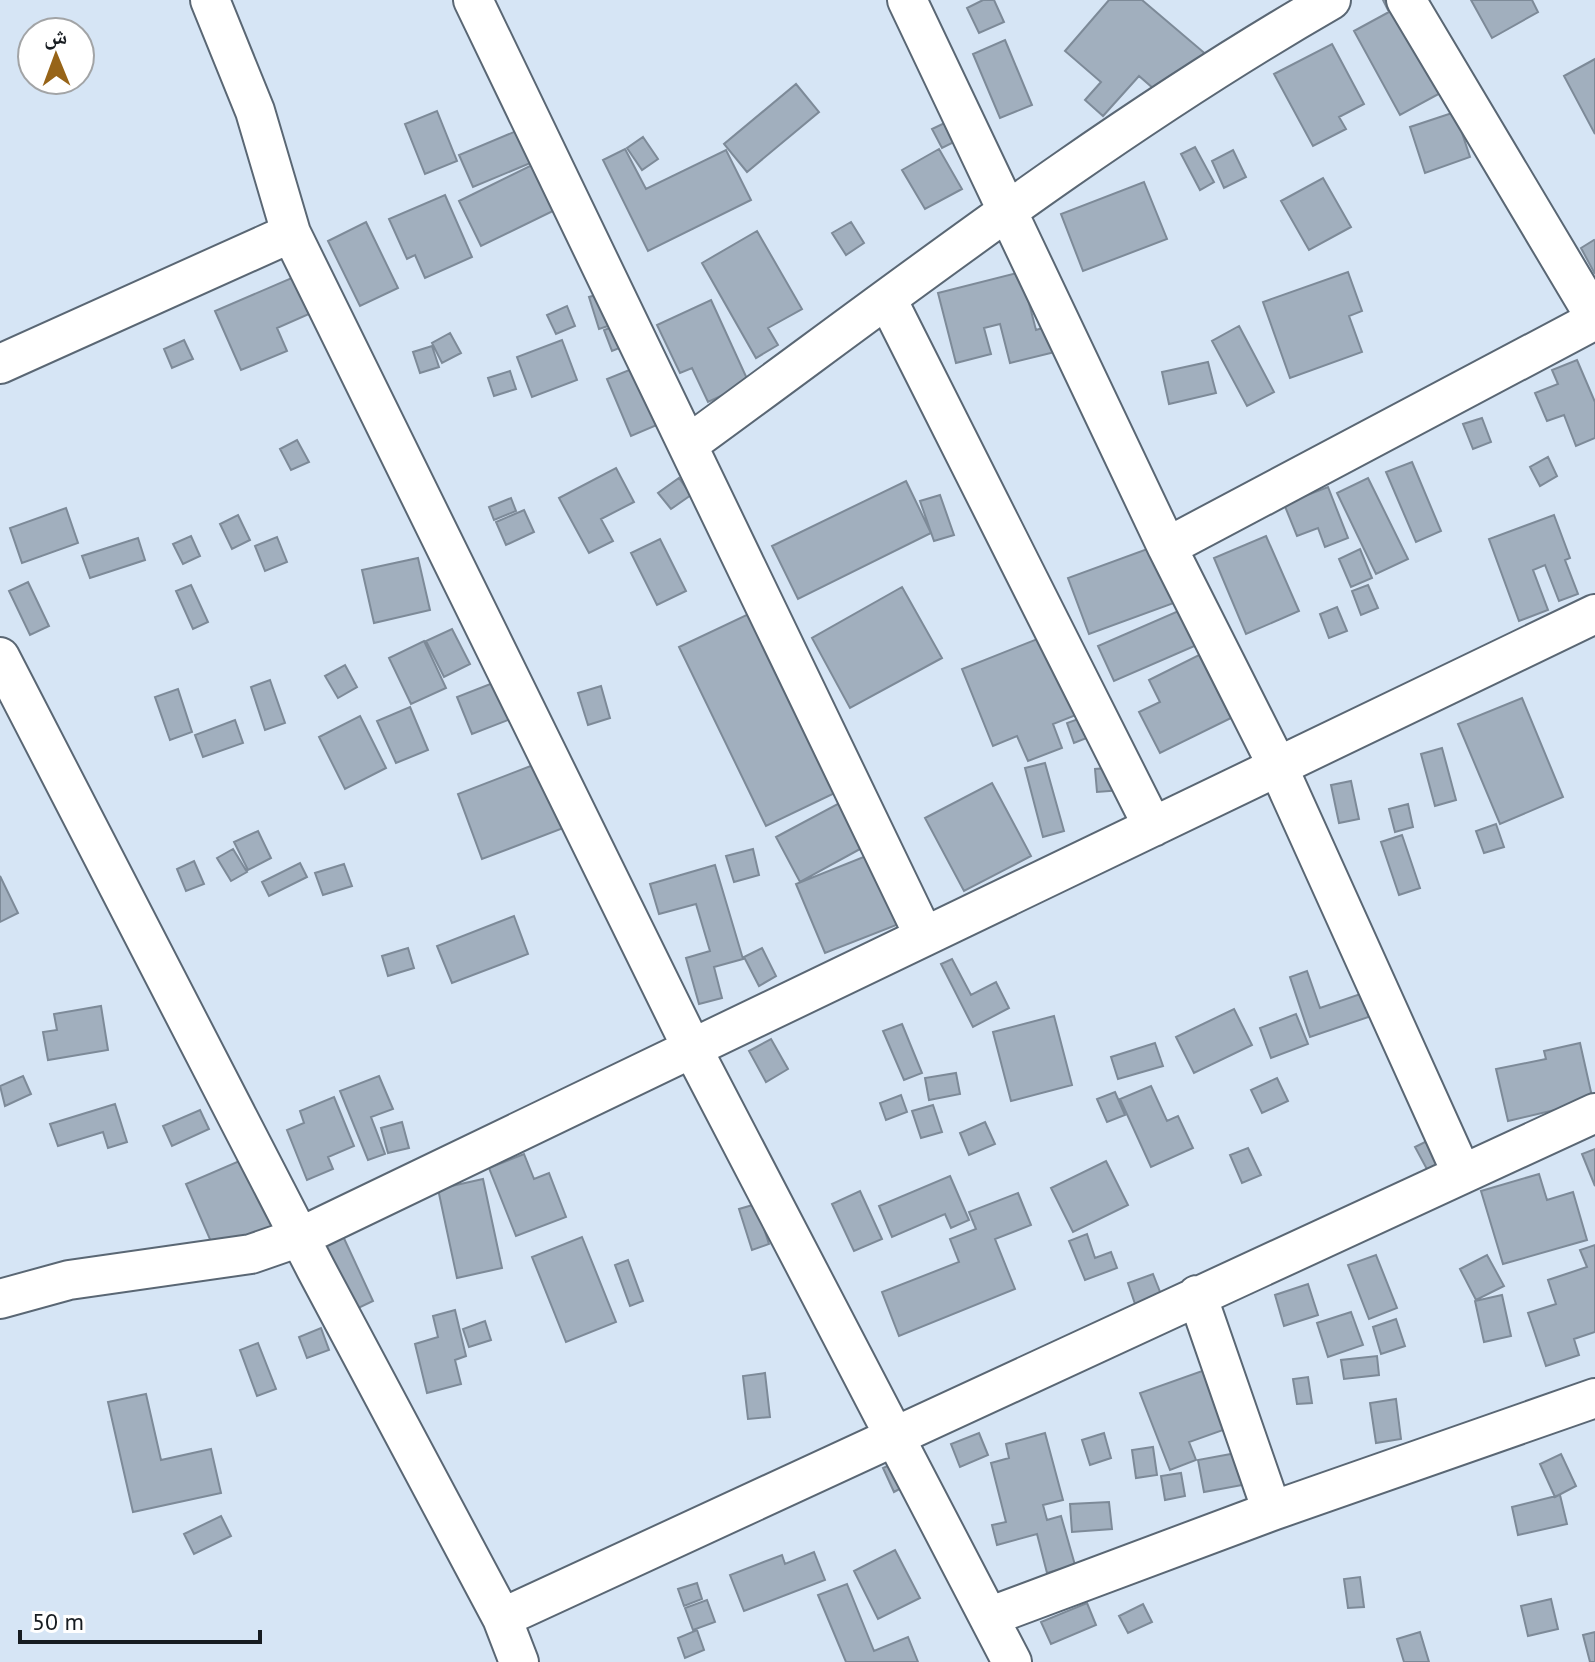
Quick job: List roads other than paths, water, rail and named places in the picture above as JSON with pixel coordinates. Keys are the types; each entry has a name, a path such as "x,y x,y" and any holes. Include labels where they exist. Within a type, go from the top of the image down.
{"street":[{"path":"210,0 255,111 291,233 692,1048 991,1616 1012,1662"},
{"path":"473,0 924,936"},
{"path":"907,0 1167,547 1278,767 1462,1174"},
{"path":"689,444 1007,211 1227,60 1331,0"},
{"path":"1167,547 1595,318 1406,0"},
{"path":"0,364 291,233"},
{"path":"887,299 1153,827"},
{"path":"0,1299 69,1280 251,1254 300,1237 1595,614"},
{"path":"0,657 300,1237 506,1648 895,1436 1595,1113"},
{"path":"1197,1295 1272,1511"},
{"path":"991,1616 1272,1511 1595,1398"}]}
